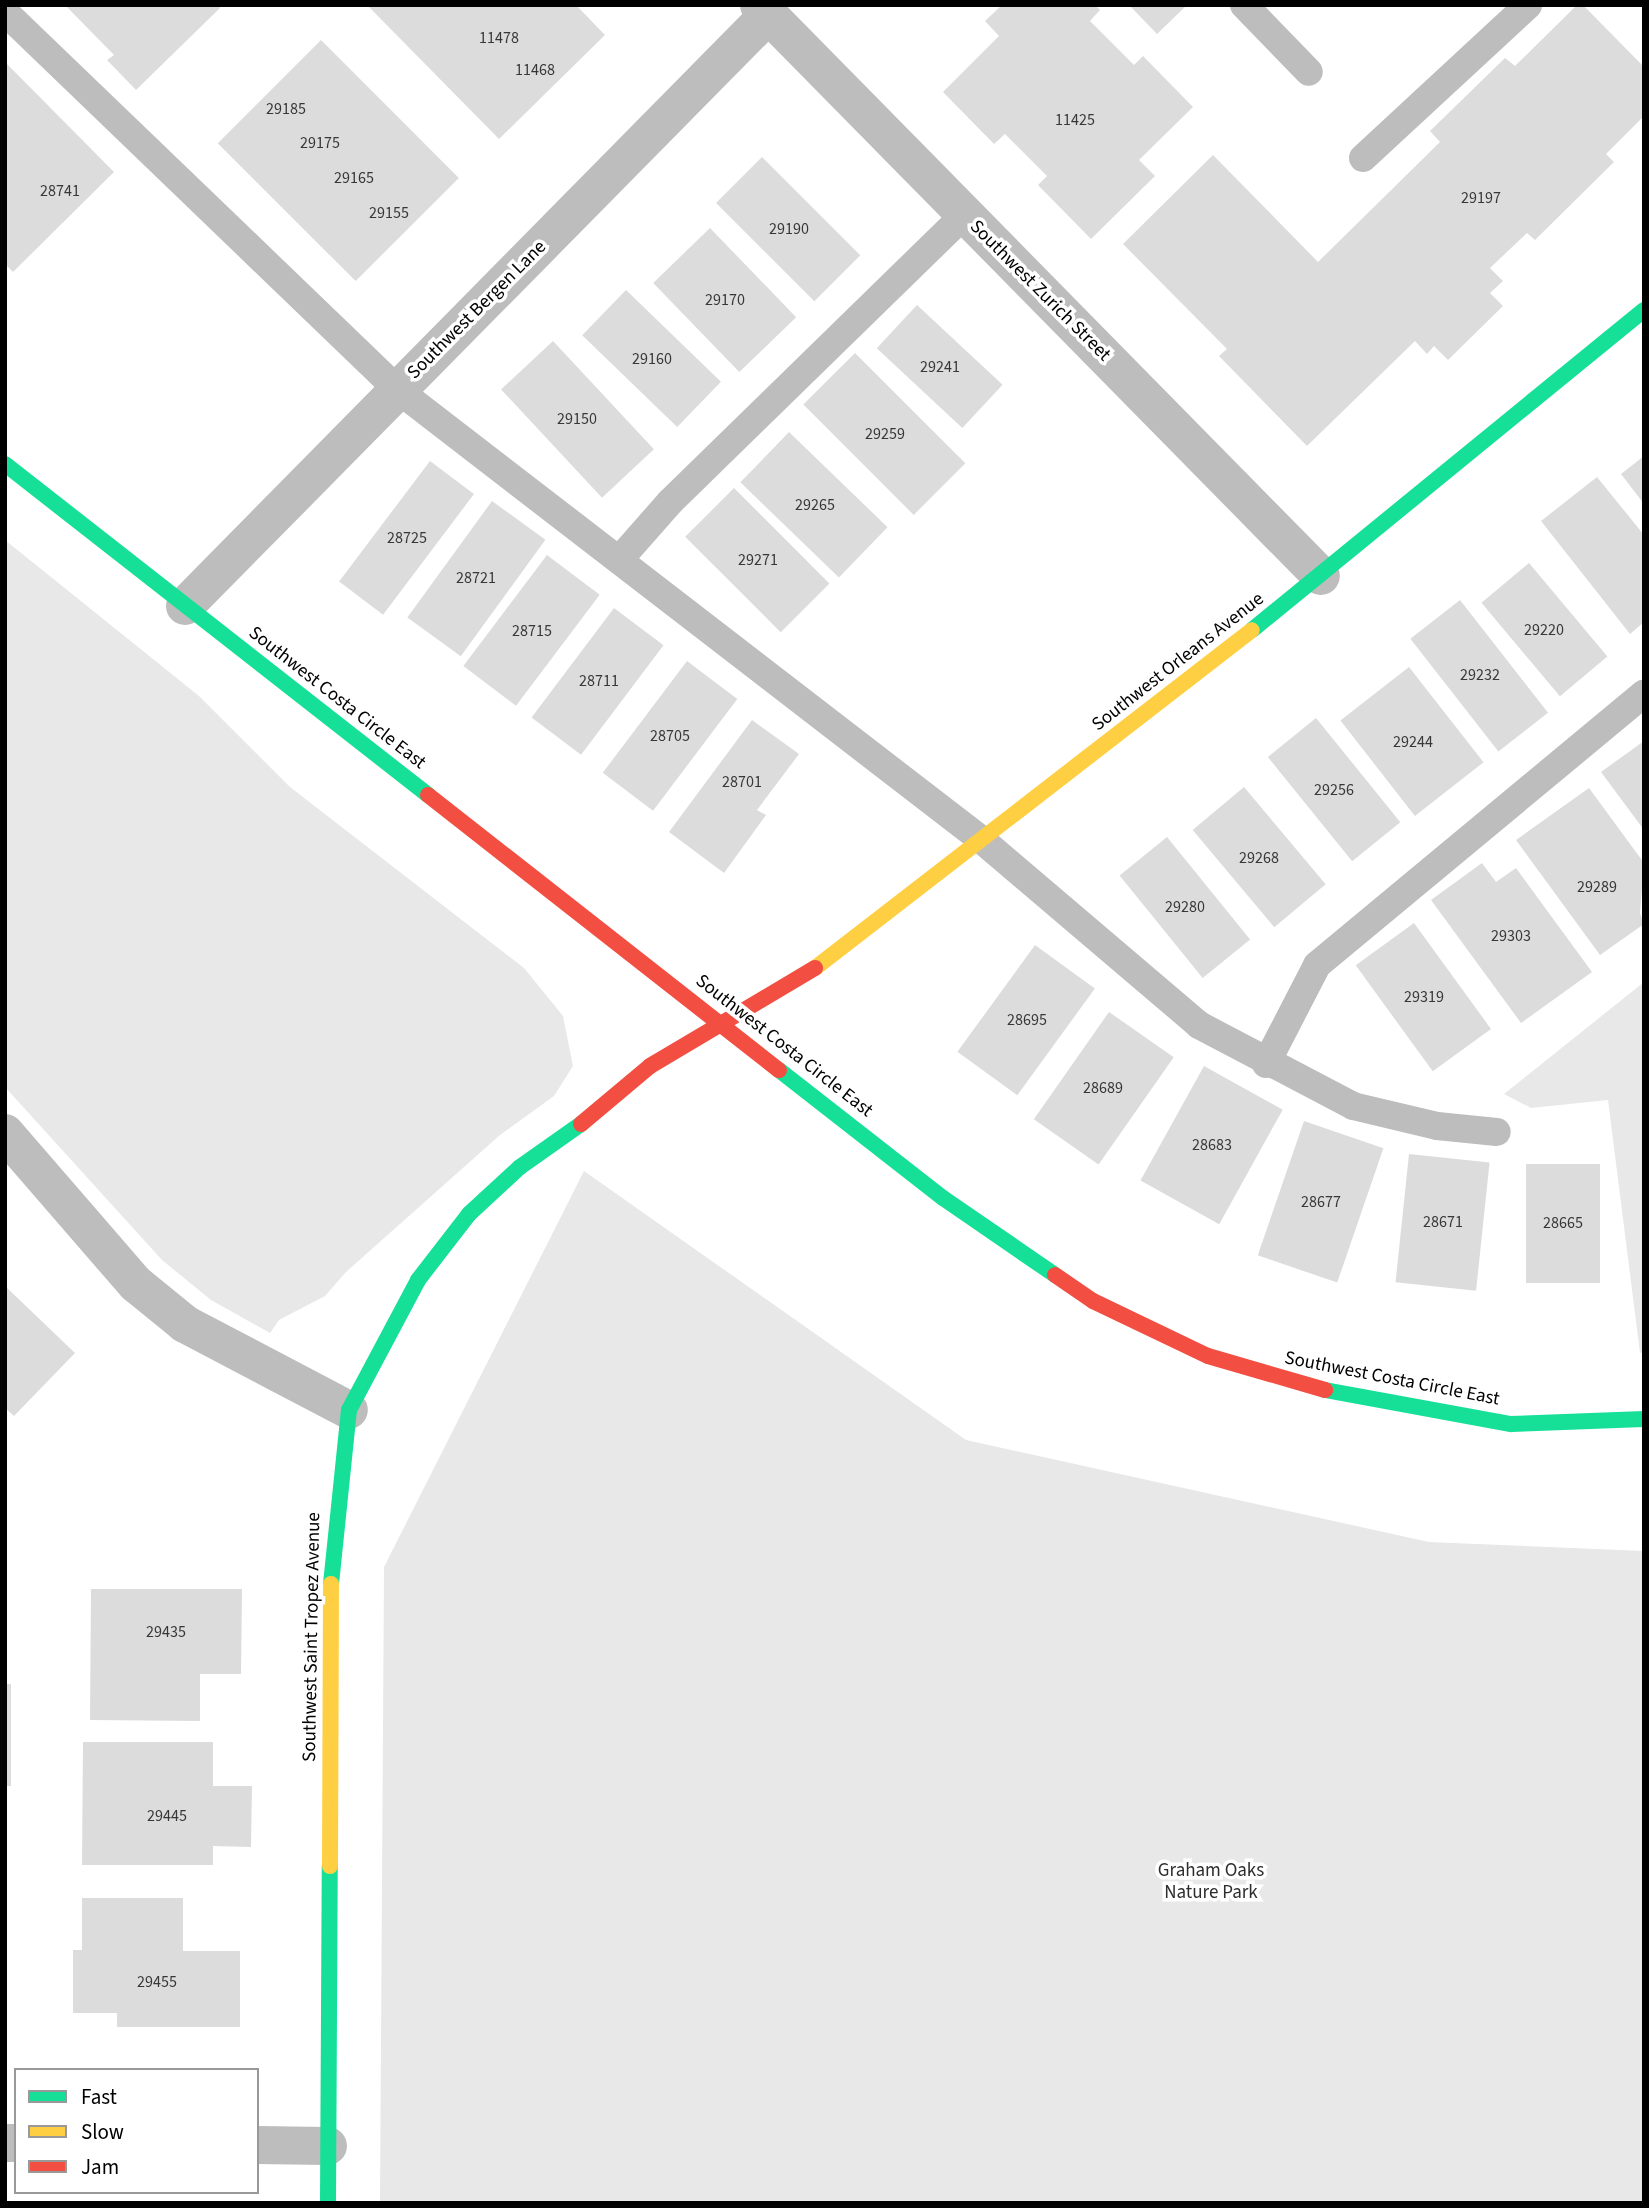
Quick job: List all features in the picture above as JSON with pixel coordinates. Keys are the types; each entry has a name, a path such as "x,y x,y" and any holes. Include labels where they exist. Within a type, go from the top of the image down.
{"street":[{"name":"Southwest Zurich Street","path":"764,10 1321,576"},
{"name":"Southwest Bergen Lane","path":"185,606 398,390 764,10"},
{"name":"Southwest Orleans Avenue","path":"721,1024 808,973 983,841 1321,576 1644,310"},
{"name":"Southwest Costa Circle East","path":"5,464 1025,1258 1093,1301 1208,1356 1294,1384 1511,1424 1644,1419"},
{"name":"Southwest Saint Tropez Avenue","path":"328,2203 331,1565 349,1410 418,1280 469,1214 520,1167 606,1107 650,1066 721,1024"},
{"path":"10,1148 136,1284 185,1324 349,1410"},
{"path":"259,2145 328,2146"}],"lane":[{"path":"1244,5 1309,72"},
{"path":"1363,158 1528,5"},
{"path":"5,12 398,390 983,841 1199,1025 1266,1064 1353,1106 1437,1126 1497,1132"},
{"path":"619,560 670,502 965,214"},
{"path":"1266,1064 1317,965 1644,694"}],"green space":[{"path":"5,540 199,696 290,787 524,968 563,1016 573,1066 554,1096 500,1135 346,1272 325,1296 279,1320 270,1333 211,1300 162,1260 5,1087"},
{"path":"1644,982 1644,1352 1640,1353 1608,1100 1531,1108 1504,1094"},
{"name":"Graham Oaks Nature Park","path":"584,1171 966,1440 1429,1542 1644,1551 1644,2203 380,2203 384,1567"}],"building":[{"path":"65,5 218,5 220,8 136,90 107,60 114,55"},
{"path":"367,5 576,5 605,35 499,139"},
{"path":"1002,5 1095,5 1100,10 1090,21 1134,65 1143,56 1193,107 1139,160 1155,176 1091,239 1038,185 1047,176 1005,134 994,144 943,92 999,36 985,21"},
{"path":"1129,5 1187,5 1157,34"},
{"path":"1577,5 1583,5 1644,67 1644,116 1606,154 1614,162 1535,240 1527,233 1490,268 1503,281 1490,293 1503,306 1448,360 1434,346 1427,354 1415,341 1307,446 1219,356 1227,349 1123,244 1213,155 1318,262 1440,142 1430,131 1505,58 1515,66"},
{"path":"321,40 459,178 356,281 218,143"},
{"path":"5,62 114,172 13,272 5,264"},
{"path":"762,157 860,255 814,301 716,203"},
{"path":"710,228 796,317 739,372 653,283"},
{"path":"626,290 721,382 677,427 582,335"},
{"path":"917,305 1003,385 962,428 877,348"},
{"path":"553,341 654,449 602,498 501,389"},
{"path":"855,353 965,463 914,515 803,405"},
{"path":"789,432 888,527 839,578 740,482"},
{"path":"1644,456 1644,504 1621,474"},
{"path":"430,461 474,494 383,615 339,582"},
{"path":"1597,477 1644,535 1644,622 1630,634 1541,521"},
{"path":"734,488 829,583 781,632 685,537"},
{"path":"492,501 545,540 461,656 407,617"},
{"path":"547,555 600,595 516,706 463,666"},
{"path":"1529,563 1607,656 1560,696 1482,603"},
{"path":"1460,600 1548,713 1498,751 1410,639"},
{"path":"614,608 664,645 581,755 532,717"},
{"path":"687,661 737,699 653,811 603,773"},
{"path":"1409,667 1483,762 1415,816 1340,721"},
{"path":"1316,718 1400,822 1352,861 1268,757"},
{"path":"752,720 799,754 757,810 766,815 724,873 669,832"},
{"path":"1644,741 1644,830 1601,772"},
{"path":"1244,787 1326,884 1274,927 1193,830"},
{"path":"1589,788 1644,863 1640,913 1644,924 1600,955 1516,840"},
{"path":"1167,837 1250,940 1203,978 1120,875"},
{"path":"1482,863 1496,882 1516,868 1592,972 1521,1023 1431,900"},
{"path":"1414,923 1491,1029 1433,1071 1356,965"},
{"path":"1035,945 1095,988 1017,1095 957,1052"},
{"path":"1109,1012 1174,1057 1099,1165 1034,1119"},
{"path":"1204,1066 1283,1110 1219,1224 1140,1181"},
{"path":"1304,1121 1383,1148 1337,1283 1258,1255"},
{"path":"1409,1154 1490,1162 1476,1291 1396,1282"},
{"path":"1526,1164 1600,1164 1600,1283 1526,1283"},
{"path":"5,1286 75,1353 14,1416 5,1408"},
{"path":"91,1589 242,1589 241,1674 200,1674 200,1721 90,1720"},
{"path":"5,1684 11,1684 11,1786 5,1786"},
{"path":"83,1742 213,1742 213,1786 252,1786 251,1847 213,1846 213,1865 82,1865"},
{"path":"82,1898 183,1898 183,1951 240,1951 240,2027 117,2027 117,2013 73,2013 73,1950 82,1950"}],"traffic: fast":[{"path":"1252,630 1644,310"},
{"path":"5,464 428,795"},
{"path":"779,1070 943,1198 1055,1275"},
{"path":"331,1584 349,1410 418,1280 469,1214 520,1167 581,1124"},
{"path":"1325,1390 1511,1424 1644,1419"},
{"path":"328,2203 330,1866"}],"traffic: slow":[{"path":"815,968 1252,630"},
{"path":"330,1866 331,1584"}],"traffic: jam":[{"path":"428,795 779,1070"},
{"path":"581,1124 650,1066 815,968"},
{"path":"1055,1275 1093,1301 1208,1356 1325,1390"}]}
